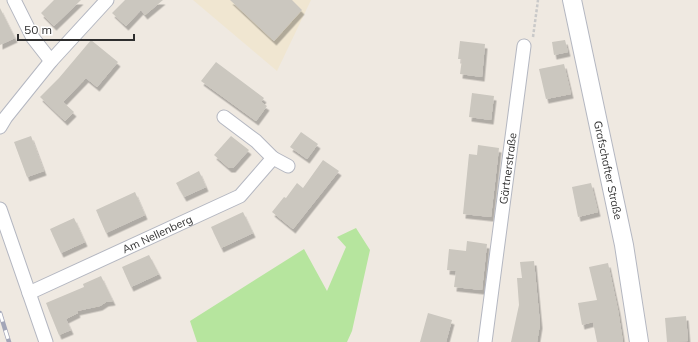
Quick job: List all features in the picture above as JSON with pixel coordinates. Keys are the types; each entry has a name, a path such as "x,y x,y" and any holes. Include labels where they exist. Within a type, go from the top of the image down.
{"main road":[{"name":"Grafschafter Straße","path":"572,0 624,245 639,342"}],"street":[{"path":"14,0 33,38 51,61"},
{"path":"0,127 6,117 51,61 107,0"},
{"name":"Gärtnerstraße","path":"485,342 524,46"},
{"path":"224,117 256,141 273,158 288,166"},
{"name":"Am Nellenberg","path":"29,293 240,196 273,158"},
{"path":"0,209 46,342"}],"path":[{"path":"524,46 533,39 538,0"}],"shaded area":[{"path":"193,0 311,0 277,71"}],"green space":[{"path":"356,228 370,250 352,331 347,342 197,342 190,321 304,249 327,291 346,247 337,237"}],"building":[{"path":"54,0 81,0 54,26 41,13"},
{"path":"125,0 163,0 145,15 141,10 126,26 112,13"},
{"path":"230,0 292,0 302,10 274,41"},
{"path":"0,8 15,38 0,45"},
{"path":"91,40 118,62 97,87 86,78 63,102 74,112 65,121 40,97 59,78"},
{"path":"565,40 568,52 554,55 552,42"},
{"path":"460,41 485,44 482,77 460,74 462,59 458,59"},
{"path":"216,62 264,98 261,102 267,106 256,121 201,81"},
{"path":"564,64 571,94 546,99 539,69"},
{"path":"472,93 494,96 491,120 469,117"},
{"path":"301,132 318,144 307,159 290,147"},
{"path":"31,136 44,171 27,177 14,142"},
{"path":"231,136 249,150 233,168 229,168 214,155"},
{"path":"478,145 499,148 491,217 463,214 469,154 477,155"},
{"path":"323,160 339,171 293,229 272,212 284,197 286,198 297,183 303,188"},
{"path":"199,171 206,187 184,197 176,183"},
{"path":"591,183 598,212 578,217 572,187"},
{"path":"135,192 145,215 106,233 96,210"},
{"path":"243,212 253,233 221,248 211,227"},
{"path":"74,218 85,242 61,253 50,229"},
{"path":"467,241 487,244 482,290 454,287 456,271 447,270 449,249 466,251"},
{"path":"149,255 159,274 131,287 122,267"},
{"path":"534,261 540,324 537,342 511,342 519,305 517,278 522,278 520,262"},
{"path":"608,263 623,342 597,342 593,322 582,325 578,303 597,300 589,267"},
{"path":"101,276 113,301 106,302 100,306 77,311 78,313 66,319 71,330 59,335 46,303 84,287 83,284"},
{"path":"428,313 452,320 446,342 420,342"},
{"path":"686,316 688,341 667,342 665,318"}],"railway":[{"path":"0,313 9,342"}]}
